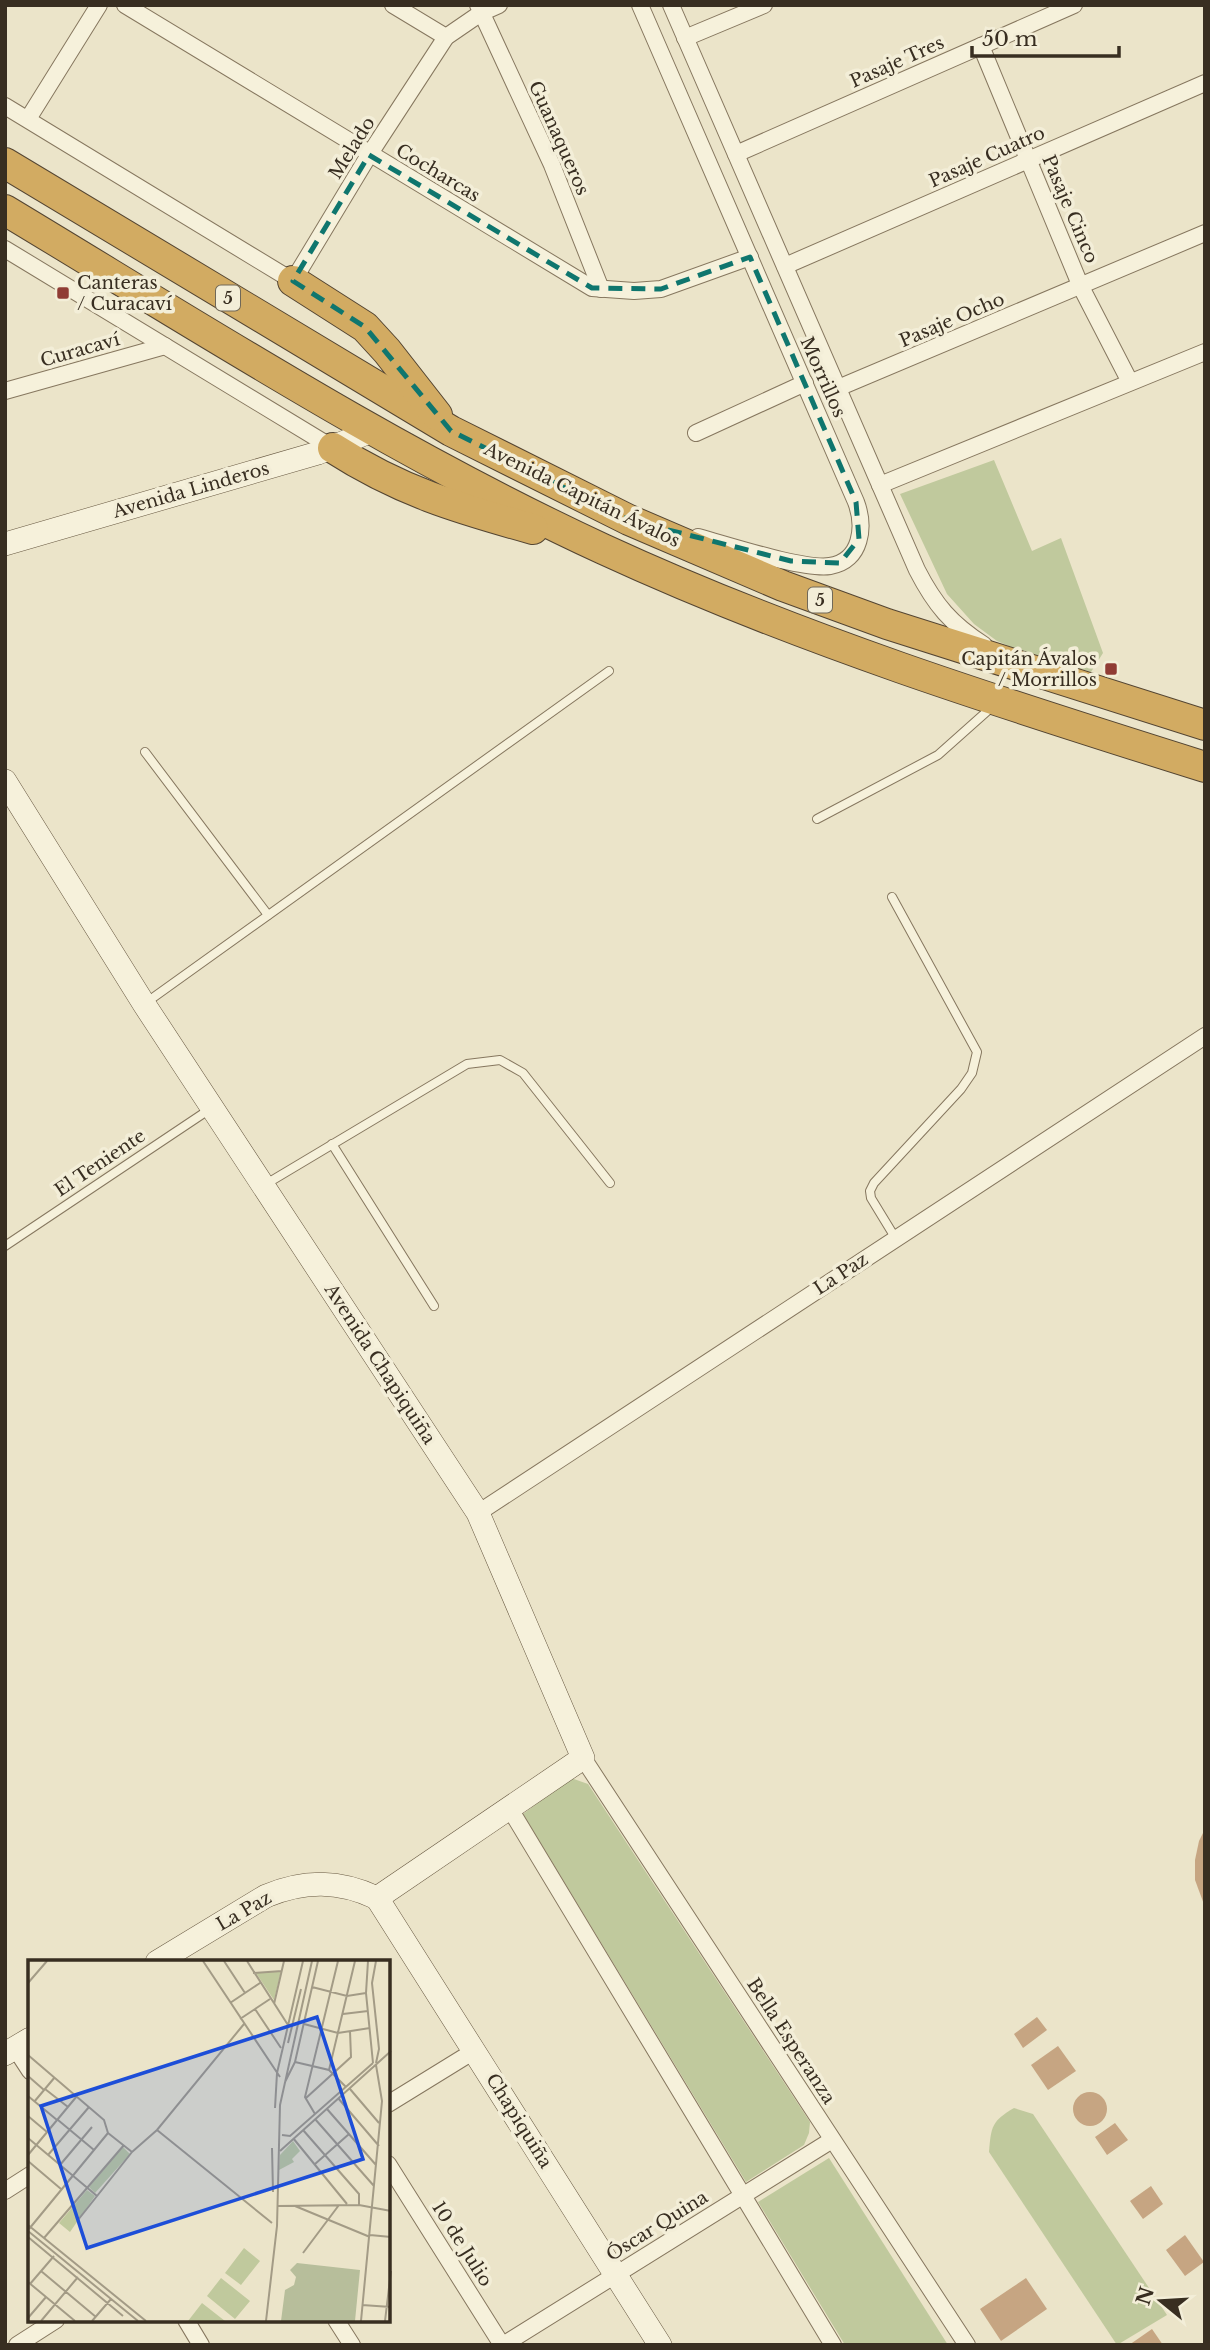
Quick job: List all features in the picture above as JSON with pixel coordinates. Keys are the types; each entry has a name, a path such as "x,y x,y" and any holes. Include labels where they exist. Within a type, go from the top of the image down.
{"highway":[{"name":"Avenida Capitán Ávalos","path":"5,163 451,432 629,520 794,590 887,624 1205,725"},
{"name":"Avenida Capitán Ávalos","path":"5,210 374,430 482,489 603,549 803,634 998,702 1205,767"},
{"path":"293,281 365,327 451,432"},
{"path":"374,430 413,428 451,432"},
{"path":"333,448 389,481 416,493 475,513 603,549"}],"street":[{"path":"28,119 99,5"},
{"name":"Cocharcas","path":"125,5 592,288 634,291 661,289 750,257"},
{"path":"393,5 446,37 480,9 499,5"},
{"name":"Morrillos","path":"629,520 814,565 829,566 848,558 856,550 861,526 860,512 640,5"},
{"name":"Morrillos","path":"671,5 918,570 943,612 974,639 1032,670"},
{"path":"685,38 764,5"},
{"name":"Pasaje Tres","path":"736,154 1074,5"},
{"name":"Guanaqueros","path":"480,9 552,165 601,289"},
{"name":"Melado","path":"293,281 369,155 446,37"},
{"name":"Pasaje Cinco","path":"981,46 1081,287 1130,382"},
{"name":"Pasaje Cuatro","path":"785,266 1205,83"},
{"path":"5,106 293,281"},
{"name":"Pasaje Ocho","path":"838,388 1205,233"},
{"path":"5,249 333,448"},
{"name":"Curacaví","path":"5,391 165,346"},
{"path":"880,485 1205,352"},
{"path":"696,433 804,383"},
{"name":"Avenida Linderos","path":"5,544 333,448 374,430"},
{"name":"Avenida Chapiquiña","path":"5,781 145,1004 478,1513 583,1758"},
{"name":"La Paz","path":"478,1513 1205,1036"},
{"path":"377,1898 583,1758"},
{"name":"Bella Esperanza","path":"583,1758 967,2345"},
{"path":"510,1809 833,2345"},
{"name":"La Paz","path":"160,1960 282,1889 300,1885 334,1884 349,1886 377,1898"},
{"name":"Chapiquiña","path":"377,1898 660,2345"},
{"path":"17,2047 28,2067"},
{"path":"390,2103 474,2051"},
{"name":"Óscar Quina","path":"502,2345 832,2140"},
{"name":"10 de Julio","path":"390,2167 502,2345"},
{"path":"5,2191 28,2176"},
{"path":"17,2345 53,2322"},
{"path":"187,2322 201,2345"},
{"path":"337,2322 352,2345"}],"lane":[{"path":"145,1004 609,671"},
{"path":"817,819 938,754 998,702"},
{"path":"145,752 268,915"},
{"path":"891,897 978,1052 972,1073 961,1089 874,1183 870,1191 871,1198 896,1239"},
{"path":"263,1185 467,1063 500,1060 523,1073 610,1183"},
{"name":"El Teniente","path":"5,1246 212,1107"},
{"path":"332,1144 434,1306"}],"highlighted area":[{"path":"369,155 592,288 661,289 750,257 856,502 859,539 840,563 791,561 629,520 451,431 365,327 293,281"}],"green space":[{"path":"994,460 1032,551 1061,538 1103,653 1091,672 1011,647 997,641 974,624 947,594 900,494"},
{"path":"571,1778 588,1784 810,2122 804,2145 746,2182 523,1814"},
{"path":"1014,2108 1033,2114 1167,2315 1117,2345 989,2152 994,2125"},
{"path":"829,2158 948,2345 845,2345 758,2202"}],"building":[{"path":"1205,1829 1205,1907 1195,1880 1195,1860"},
{"path":"1037,2017 1047,2030 1023,2048 1014,2034"},
{"path":"1058,2046 1076,2071 1048,2090 1031,2065"},
{"path":"1090,2092 1102,2097 1107,2109 1102,2121 1090,2126 1078,2121 1073,2109 1078,2097"},
{"path":"1115,2123 1128,2140 1107,2155 1095,2137"},
{"path":"1151,2186 1163,2204 1143,2219 1130,2201"},
{"path":"1185,2235 1204,2262 1185,2276 1166,2250"},
{"path":"1026,2278 1047,2309 1001,2341 980,2309"},
{"path":"1152,2329 1163,2345 1129,2345"}],"place":[{"name":"Canteras / Curacaví","path":"63,293"},
{"name":"Capitán Ávalos / Morrillos","path":"1111,669"}]}
